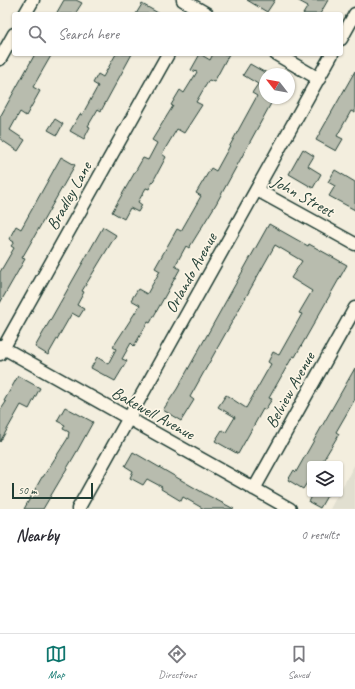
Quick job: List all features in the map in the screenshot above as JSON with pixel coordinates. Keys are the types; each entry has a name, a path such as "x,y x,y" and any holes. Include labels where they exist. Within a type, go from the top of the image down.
{"street":[{"path":"26,12 33,0"},
{"path":"183,0 192,10"},
{"path":"343,35 355,14"},
{"path":"0,59 12,38"},
{"name":"Bradley Lane","path":"1,349 167,56"},
{"path":"279,56 319,79"},
{"name":"Orlando Avenue","path":"78,509 331,56"},
{"name":"John Street","path":"256,190 355,244"},
{"name":"Belview Avenue","path":"254,489 355,308"},
{"name":"Bakewell Avenue","path":"1,349 290,509"}],"shaded area":[{"path":"355,464 355,509 330,509 336,497 343,497 343,486"}],"building":[{"path":"64,0 76,0 82,3 76,12 57,12"},
{"path":"247,0 275,0 267,12"},
{"path":"297,0 328,0 321,12 304,12 308,6"},
{"path":"142,4 156,12 137,12"},
{"path":"34,56 51,56 33,87 40,91 26,116 20,112 10,130 25,140 18,151 0,139 0,117"},
{"path":"115,56 131,56 101,111 98,109 88,126 90,127 84,139 70,131 80,114 82,115 98,86 93,83 98,74 103,77"},
{"path":"199,56 203,56 210,60 212,56 228,56 214,82 209,80 196,102 202,105 184,133 177,129 162,154 166,157 149,189 146,188 138,202 142,205 138,212 130,208 124,219 112,212 143,158 148,160 157,143 152,140 173,106 171,105 180,90 184,93 197,72 191,70"},
{"path":"250,64 259,69 259,104 271,104 216,204 189,248 186,246 175,266 180,269 150,323 148,322 134,346 131,343 122,359 127,361 115,381 91,368 97,357 108,364 116,349 113,347 140,305 131,300 138,289 147,294 160,271 155,268 177,229 181,231 201,196 196,193 211,168 216,171 257,96 252,93 258,84 243,75"},
{"path":"355,71 355,113 351,111 337,136 343,139 336,151 316,140"},
{"path":"55,119 63,124 57,135 48,130"},
{"path":"303,149 314,156 308,166 321,174 313,188 289,174"},
{"path":"61,157 75,165 22,258 25,259 0,303 0,272 14,248 11,246 14,242 9,239 16,226 21,229"},
{"path":"335,170 355,182 355,210 329,196 335,186 328,182"},
{"path":"269,224 308,246 309,244 347,265 295,357 293,356 269,398 272,399 265,410 263,409 238,454 215,441 222,430 226,432 235,417 218,407 226,395 246,408 271,364 268,362 273,352 279,355 302,314 299,313 312,291 291,278 302,261 275,245 190,397 194,400 181,421 163,410 177,389"},
{"path":"103,227 116,235 82,291 84,292 77,305 84,309 79,317 72,313 48,355 35,347"},
{"path":"355,368 355,399 336,432 339,434 323,461 307,461 307,483 303,489 288,480 294,470 296,472"},
{"path":"18,376 40,388 29,409 21,405 0,442 0,411 6,402 4,401"},
{"path":"65,407 93,422 43,509 24,509 42,477 68,438 69,432 63,429 65,425 57,421"},
{"path":"133,452 234,509 204,509 183,497 181,501 161,489 162,487 147,479 143,485 130,478 133,471 125,466"},
{"path":"312,497 326,497 320,508 309,502"}]}
